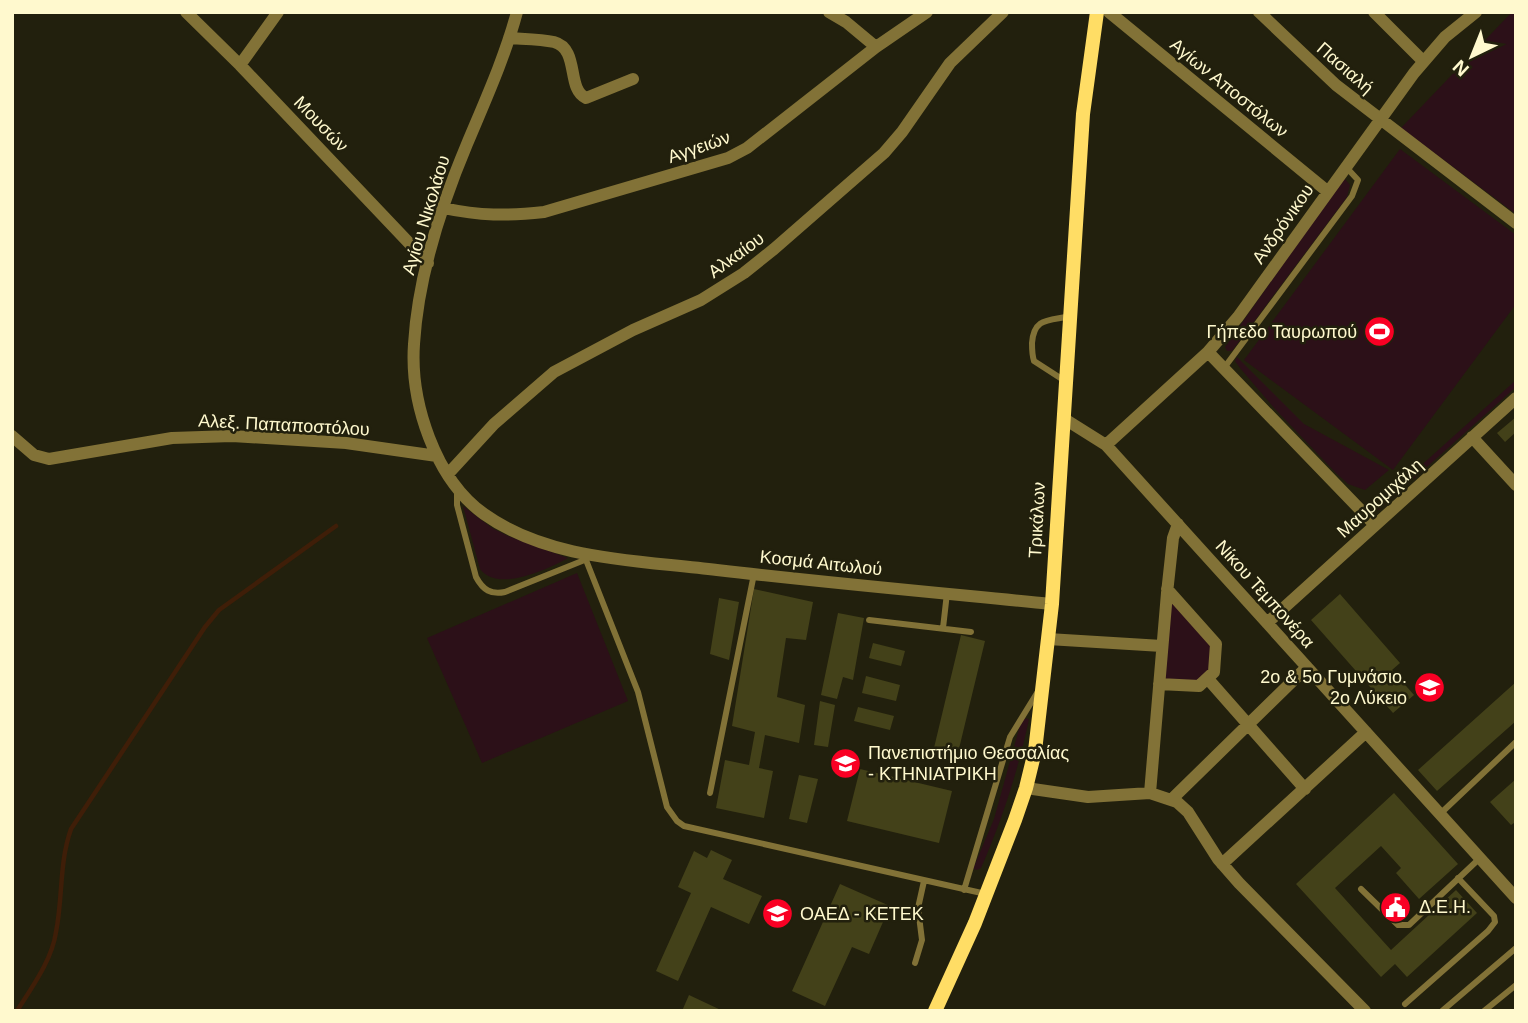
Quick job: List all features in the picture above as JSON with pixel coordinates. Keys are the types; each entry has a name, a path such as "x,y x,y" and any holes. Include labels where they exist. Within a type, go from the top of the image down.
{"main road":[{"name":"Τρικάλων","path":"935,1011 986,894 1027,788 1035,751 1052,604 1083,114 1097,12"}],"street":[{"name":"Μουσών","path":"186,12 428,262"},
{"path":"240,65 278,12"},
{"name":"Αγίου Νικολάου","path":"517,12 443,208 422,281 414,342 414,378 421,410 437,456 457,486 481,512 533,540 587,557"},
{"path":"829,12 846,22 876,47"},
{"name":"Αγγειών","path":"443,208 476,215 544,212 728,158 747,148 876,47 927,12"},
{"name":"Αλκαίου","path":"448,474 494,424 538,383 633,330 701,300 744,273 774,249 884,153 950,63 1003,12"},
{"name":"Αγίων Αποστόλων","path":"1110,12 1327,191"},
{"name":"Πασιαλή","path":"1259,12 1336,85 1516,223"},
{"path":"1374,12 1423,61"},
{"name":"Ανδρόνικου","path":"1106,446 1208,352 1243,311 1423,61 1445,37 1476,12"},
{"path":"509,38 554,42 563,46 579,93 586,98 633,79"},
{"path":"1208,352 1375,525"},
{"name":"Μαυρομιχάλη","path":"1267,623 1516,398"},
{"name":"Νίκου Τεμπονέρα","path":"1063,418 1090,433 1106,446 1516,898"},
{"name":"Αλεξ. Παπαποστόλου","path":"12,436 34,455 49,459 172,438 232,436 346,443 437,456"},
{"path":"1472,437 1516,485"},
{"path":"1150,793 1167,589 1173,538 1178,524"},
{"name":"Κοσμά Αιτωλού","path":"587,557 1052,604"},
{"path":"1159,684 1199,686 1214,672 1216,644 1167,589"},
{"path":"1048,639 1162,646"},
{"path":"1172,799 1307,667"},
{"path":"1208,679 1305,789"},
{"path":"1222,864 1366,732"},
{"path":"1027,788 1088,797 1150,793 1172,799 1188,812 1222,864 1307,955 1365,1011"}],"lane":[{"path":"1224,368 1352,197 1358,180 1356,174 1345,167"},
{"path":"1065,381 1034,361 1033,331 1039,324 1071,316"},
{"path":"457,486 457,505 476,577 488,591 496,594 505,592 587,557 638,692 667,807 677,821 684,826 986,894"},
{"path":"710,793 754,574"},
{"path":"943,628 947,593"},
{"path":"869,620 971,632"},
{"path":"964,890 1010,737 1042,686"},
{"path":"1440,814 1516,742"},
{"path":"1361,889 1398,925 1409,925 1480,858"},
{"path":"1405,1004 1495,922 1494,916 1458,878"},
{"path":"915,963 922,940 918,908 924,881"},
{"path":"1442,1011 1516,948"},
{"path":"1484,1011 1516,985"}],"shaded area":[{"path":"1512,12 1516,12 1516,214 1401,128"},
{"name":"Γήπεδο Ταυρωπού","path":"1400,149 1516,235 1516,304 1393,470 1244,360"},
{"path":"1345,179 1350,185 1347,197 1232,351 1227,351 1225,347"},
{"path":"1237,357 1304,424 1389,470 1365,490 1348,484 1275,409 1240,368 1235,361"},
{"path":"1516,380 1516,387 1379,510 1375,507"},
{"path":"463,506 492,528 508,536 568,558 523,577 499,579 488,576 480,569"},
{"path":"577,573 628,701 482,763 427,638"},
{"path":"1167,592 1214,645 1212,671 1199,683 1160,681"},
{"path":"1022,718 1029,719 1009,795 981,868 973,869 994,819"}],"building":[{"path":"1516,417 1516,432 1505,442 1497,433"},
{"path":"754,589 813,602 806,640 786,638 777,697 805,705 799,743 765,735 759,768 773,771 764,818 716,808 725,760 749,765 755,732 732,726"},
{"path":"1340,594 1400,663 1392,670 1414,695 1393,713 1311,620"},
{"path":"719,598 739,602 729,660 710,654"},
{"path":"838,613 864,618 853,680 843,677 837,699 821,695"},
{"path":"961,635 985,641 957,757 933,752"},
{"path":"873,643 905,651 901,666 869,658"},
{"path":"866,676 900,685 896,701 862,693"},
{"path":"1516,682 1516,721 1437,791 1418,770"},
{"path":"820,701 835,705 828,747 814,745"},
{"path":"858,707 894,716 890,730 854,721"},
{"path":"860,769 952,791 939,843 847,821"},
{"path":"799,775 818,779 807,823 789,819"},
{"path":"1516,779 1516,825 1511,825 1490,802"},
{"path":"1394,793 1458,864 1419,899 1396,873 1401,868 1381,846 1335,888 1391,950 1456,890 1477,913 1407,977 1395,964 1381,977 1296,884"},
{"path":"711,850 732,860 723,879 762,896 749,924 711,907 678,981 656,971 691,893 678,887 694,851 707,858"},
{"path":"840,884 890,906 869,954 852,947 825,1006 792,991"},
{"path":"689,995 723,1011 682,1011"}],"waterway":[{"path":"17,1011 41,973 54,942 71,829 219,610 336,526"}],"place":[{"name":"Γήπεδο Ταυρωπού","path":"1380,332"},
{"name":"2ο & 5ο Γυμνάσιο. 2ο Λύκειο","path":"1430,687"},
{"name":"Πανεπιστήμιο Θεσσαλίας - ΚΤΗΝΙΑΤΡΙΚΗ","path":"845,763"},
{"name":"Δ.Ε.Η.","path":"1396,907"},
{"name":"ΟΑΕΔ - ΚΕΤΕΚ","path":"777,914"}]}
